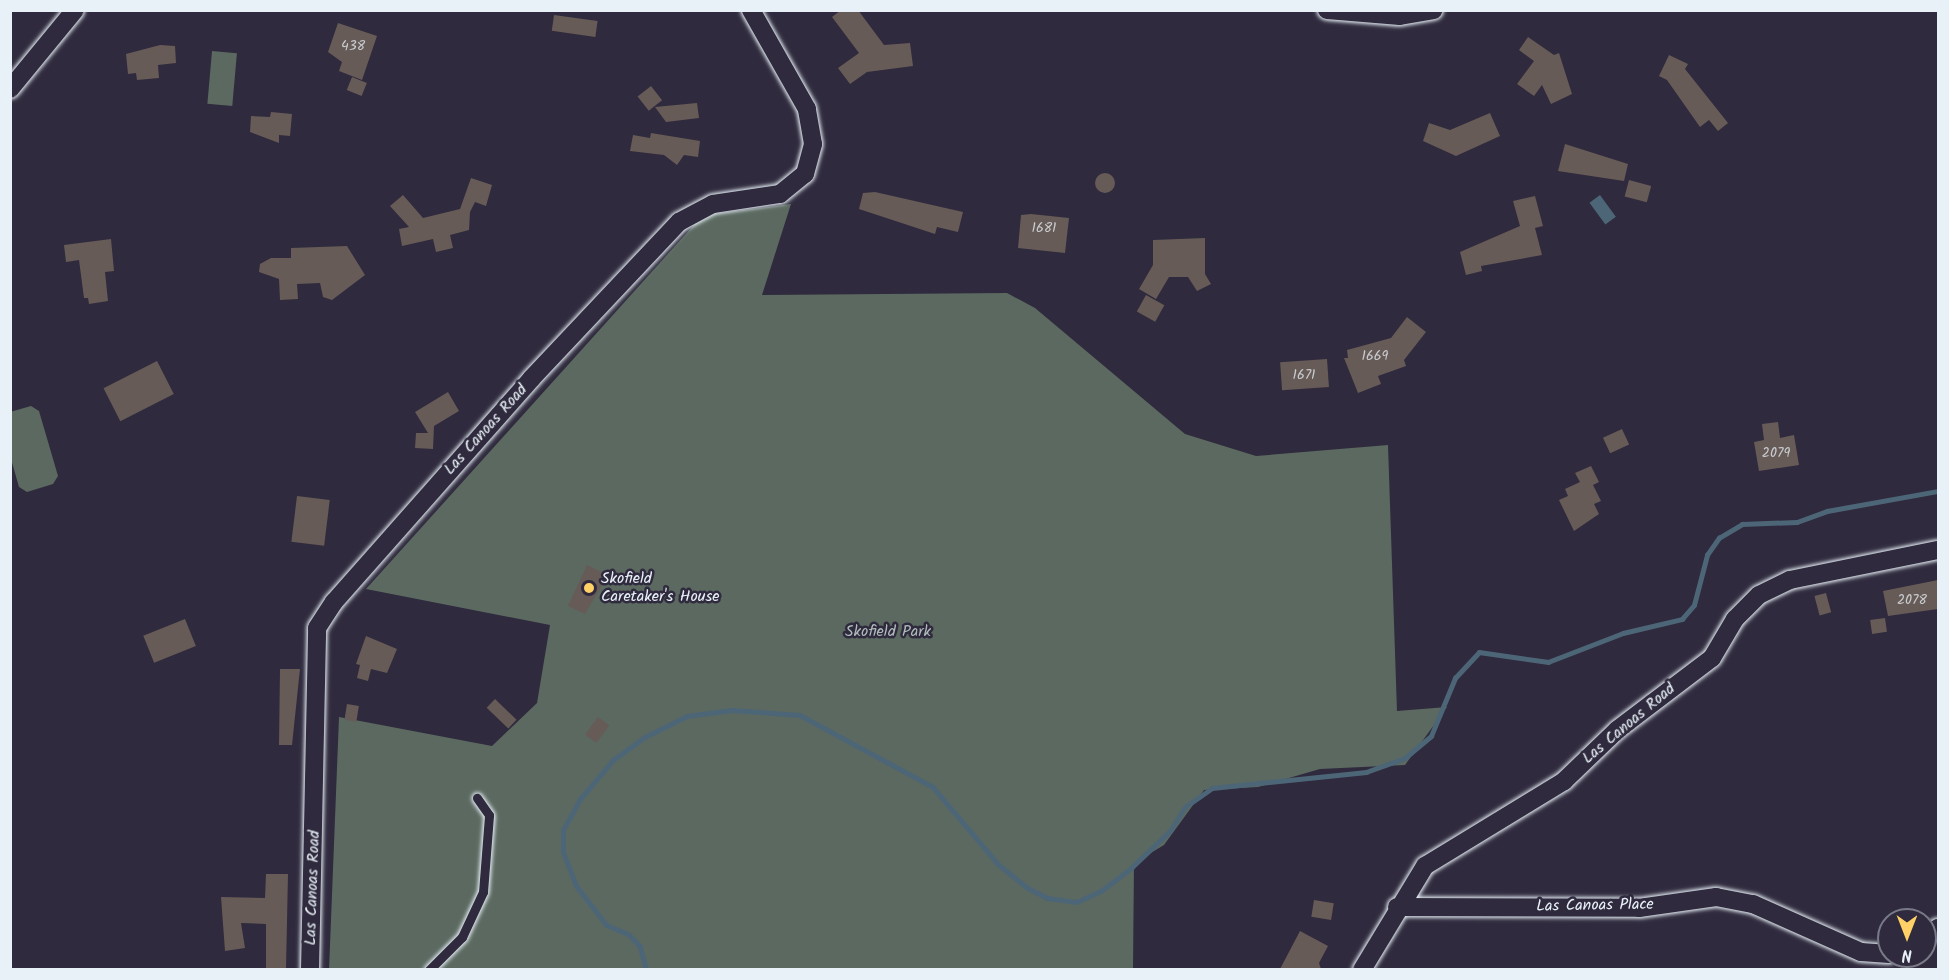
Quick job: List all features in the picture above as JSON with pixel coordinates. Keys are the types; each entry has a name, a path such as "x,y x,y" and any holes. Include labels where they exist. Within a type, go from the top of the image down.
{"street":[{"path":"10,89 75,10"},
{"name":"Las Canoas Road","path":"310,969 317,628 334,602 509,404 679,222 713,204 780,194 805,174 813,151 807,110 751,10"},
{"path":"1327,10 1400,16 1433,10"},
{"name":"Las Canoas Road","path":"1364,967 1415,876 1436,856 1564,781 1617,730 1712,658 1735,619 1759,595 1791,580 1938,550"},
{"name":"Las Canoas Place","path":"1397,907 1639,908 1716,897 1753,904 1861,952 1877,953"}],"lane":[{"path":"429,969 462,937 486,883 489,815 477,798"}],"green space":[{"path":"212,51 237,53 232,106 207,104"},
{"name":"Skofield Park","path":"791,204 762,295 1007,293 1035,308 1185,434 1256,456 1388,445 1397,711 1447,707 1405,765 1320,769 1258,787 1204,790 1164,845 1134,863 1133,969 329,970 339,717 492,746 537,703 550,625 366,589 703,215"},
{"path":"31,406 39,411 58,476 53,484 27,492 19,487 11,459 10,412"}],"water":[{"path":"1600,195 1616,217 1605,224 1589,203"}],"building":[{"path":"841,10 858,10 884,45 910,43 913,66 867,72 850,84 838,68 859,53 832,17"},
{"path":"554,15 598,21 595,37 552,31"},
{"path":"338,23 377,36 362,80 339,71 342,62 328,52"},
{"path":"1528,37 1554,55 1559,53 1572,94 1551,104 1542,85 1534,96 1517,84 1534,61 1519,50"},
{"path":"160,45 175,46 176,63 158,65 159,78 137,80 136,73 128,74 126,54"},
{"path":"1669,55 1688,64 1685,69 1728,123 1718,131 1709,120 1700,127 1667,80 1659,76"},
{"path":"352,77 367,83 362,96 347,90"},
{"path":"651,86 662,100 649,111 638,96"},
{"path":"697,103 699,118 666,122 655,107"},
{"path":"271,112 292,114 290,136 279,135 279,143 250,132 251,116 270,117"},
{"path":"1490,113 1500,136 1456,156 1423,141 1429,123 1450,130"},
{"path":"651,133 700,141 698,157 684,155 677,165 664,155 630,151 633,135 650,138"},
{"path":"1565,144 1628,164 1624,181 1558,171"},
{"path":"1105,173 1112,176 1115,183 1112,190 1105,193 1098,190 1095,183 1098,176"},
{"path":"471,178 492,185 486,206 475,202 470,212 469,230 450,235 453,248 436,252 433,239 402,246 399,229 409,227 390,206 403,195 423,218 460,209"},
{"path":"1629,180 1651,186 1647,202 1625,196"},
{"path":"875,192 963,212 958,232 937,227 935,234 859,209 863,193"},
{"path":"1535,196 1543,226 1535,228 1542,255 1481,266 1482,271 1466,275 1460,252 1520,226 1513,201"},
{"path":"1021,215 1069,218 1065,253 1018,248"},
{"path":"1205,238 1205,274 1211,284 1197,291 1188,277 1169,277 1156,299 1139,289 1153,265 1153,240"},
{"path":"111,239 114,271 105,272 108,301 89,304 88,298 84,298 79,260 66,262 64,245"},
{"path":"347,246 365,275 332,300 323,297 320,283 297,284 298,299 280,300 279,279 259,272 260,264 271,258 291,258 291,248"},
{"path":"1146,295 1164,305 1155,322 1137,312"},
{"path":"1407,317 1426,332 1404,360 1406,366 1378,376 1381,384 1358,393 1344,358 1348,358 1347,350 1391,338"},
{"path":"1327,359 1329,387 1282,390 1280,362"},
{"path":"157,361 174,394 120,421 104,388"},
{"path":"448,392 459,411 434,426 433,449 415,448 416,433 428,433 415,412"},
{"path":"1778,422 1780,438 1794,435 1799,465 1759,471 1754,442 1764,440 1762,424"},
{"path":"1622,429 1629,444 1610,453 1603,438"},
{"path":"1591,466 1599,482 1593,485 1601,501 1594,504 1599,514 1574,531 1559,500 1568,496 1565,489 1580,482 1575,473"},
{"path":"297,496 330,500 324,546 291,542"},
{"name":"Skofield Caretaker's House","path":"587,565 608,575 585,614 568,606"},
{"path":"1938,580 1938,609 1888,616 1883,591"},
{"path":"1826,593 1831,612 1820,615 1814,596"},
{"path":"1885,618 1887,632 1872,634 1870,620"},
{"path":"185,619 196,646 154,663 143,636"},
{"path":"366,636 397,649 387,673 371,669 368,681 357,678 360,665 356,664"},
{"path":"280,669 300,669 292,745 279,745"},
{"path":"495,699 517,720 508,728 487,708"},
{"path":"347,704 359,706 356,722 344,720"},
{"path":"598,717 609,725 596,743 585,735"},
{"path":"266,874 288,874 286,969 266,969 266,924 241,923 245,948 225,951 221,897 265,898"},
{"path":"1314,900 1334,903 1331,920 1311,917"},
{"path":"1300,931 1328,946 1319,963 1321,969 1280,969"}],"waterway":[{"path":"646,970 640,947 629,935 606,925 576,886 563,852 563,830 581,798 613,760 645,737 687,716 732,710 800,715 933,787 998,864 1028,888 1048,898 1077,902 1101,891 1131,868 1170,831 1185,807 1212,788 1366,772 1405,758 1431,736 1455,678 1479,652 1548,662 1623,633 1682,619 1694,605 1707,555 1719,538 1742,524 1797,522 1827,511 1938,491"}],"place":[{"name":"Skofield Caretaker's House","path":"589,588"}]}
